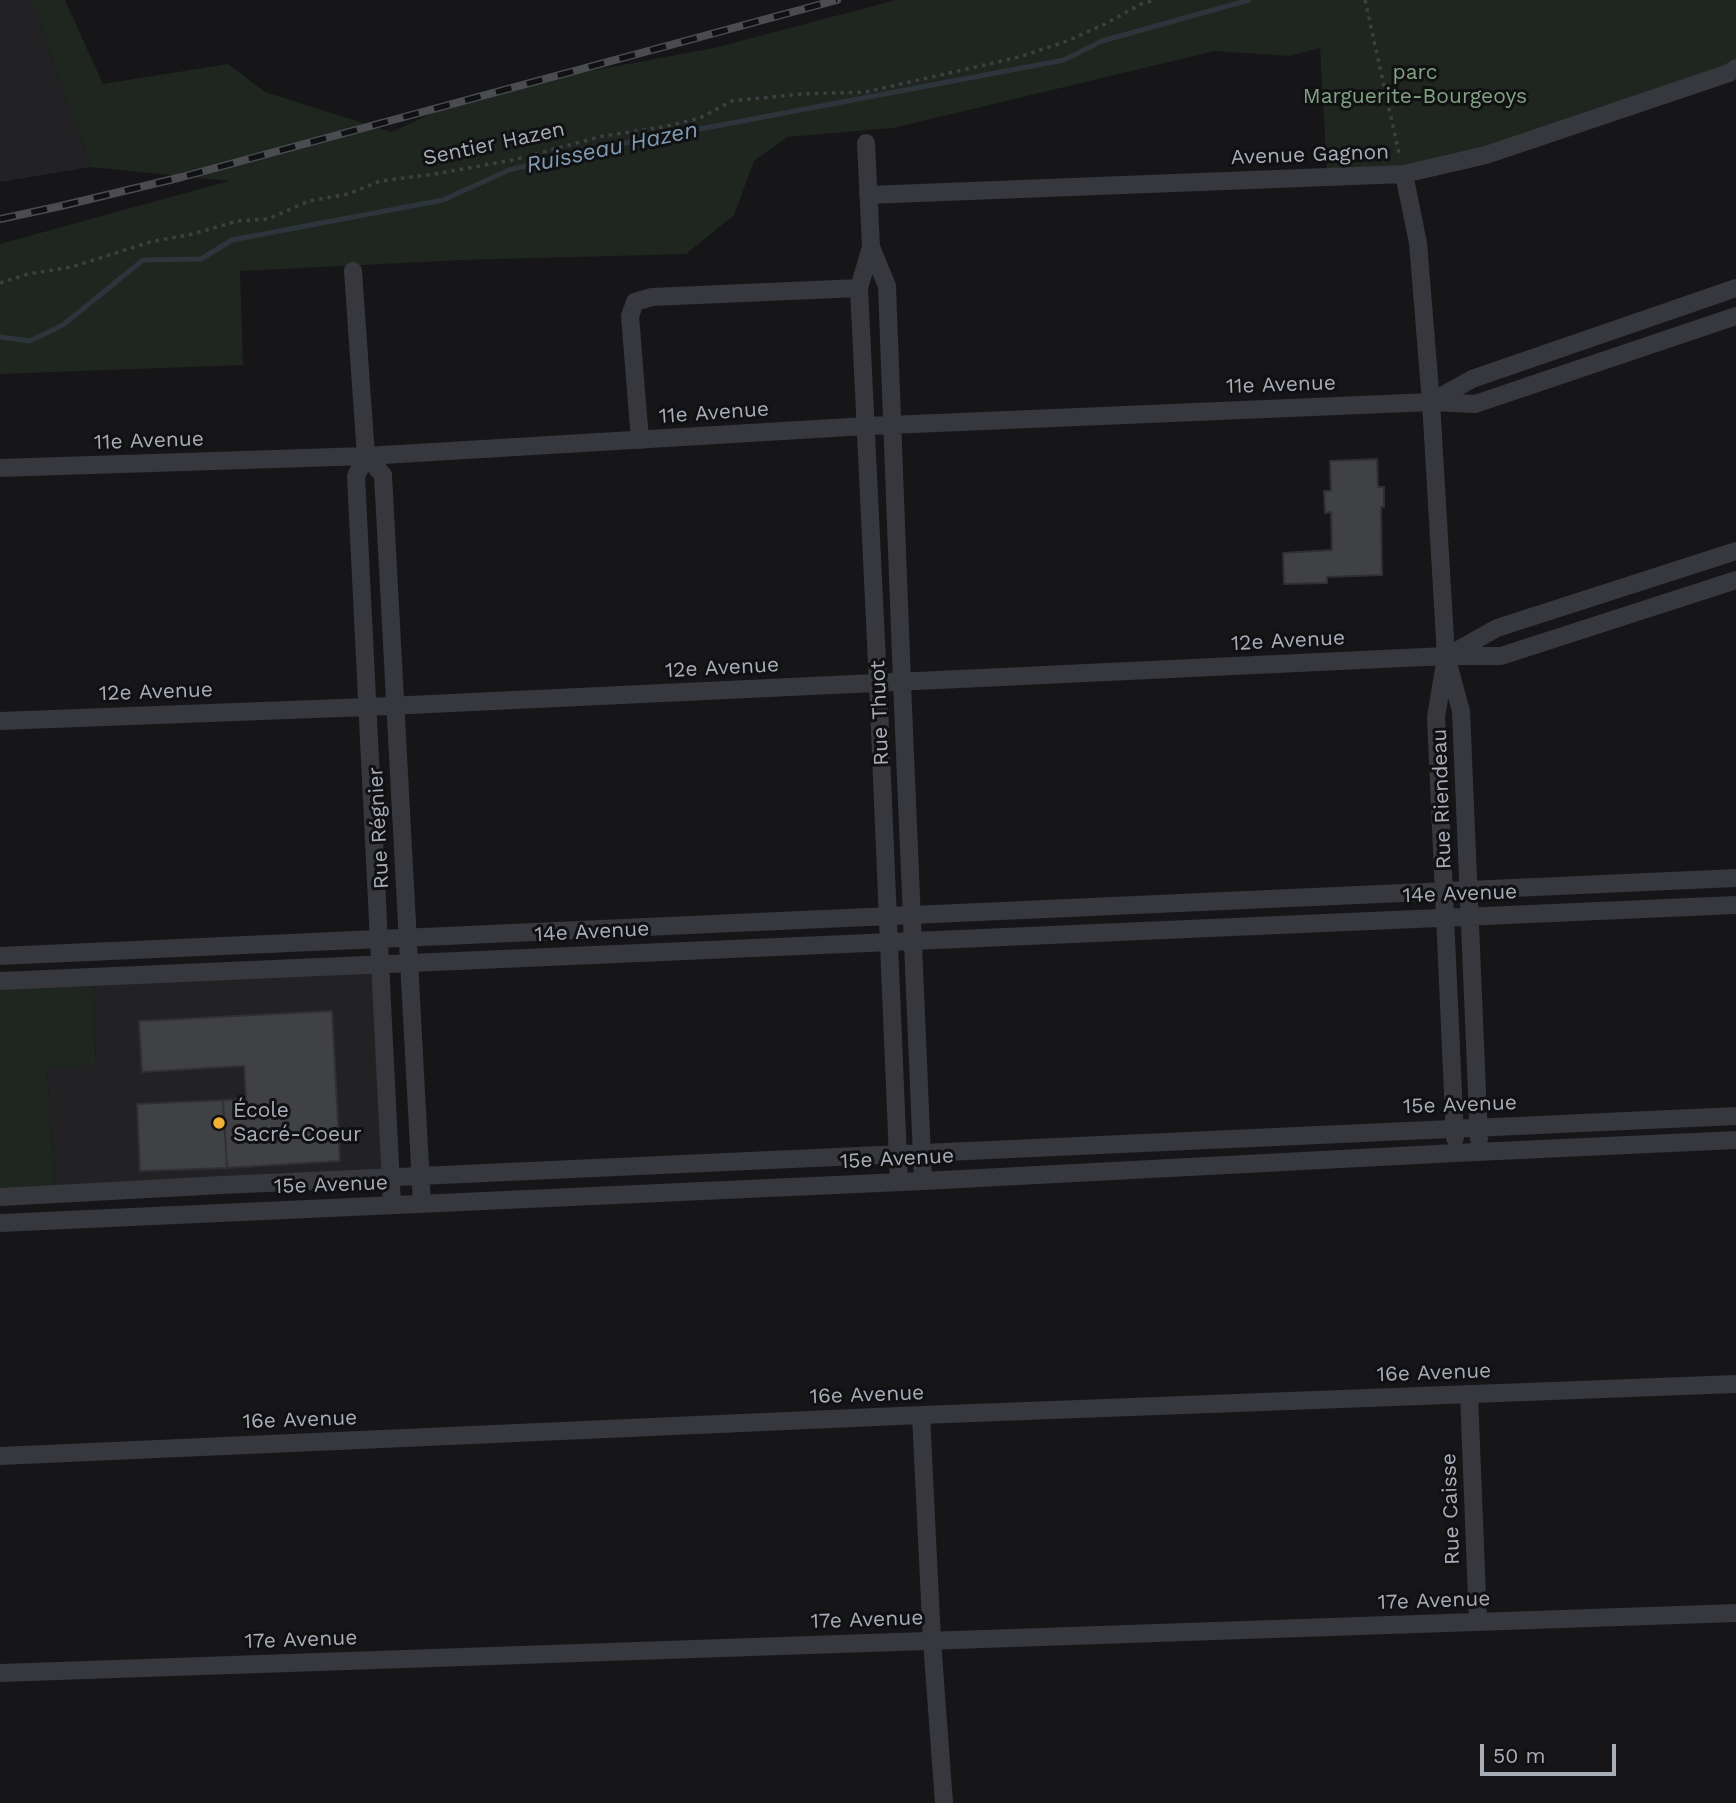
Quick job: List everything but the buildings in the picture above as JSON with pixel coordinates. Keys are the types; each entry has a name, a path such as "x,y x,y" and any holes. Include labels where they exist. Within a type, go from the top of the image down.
{"street":[{"name":"Avenue Gagnon","path":"868,195 1404,174 1486,155 1729,73 1736,68"},
{"name":"Rue Thuot","path":"866,143 871,247 887,286 923,1181"},
{"name":"Rue Riendeau","path":"1404,174 1418,243 1432,402 1446,656 1461,711 1480,1152"},
{"name":"Rue Thuot","path":"871,247 859,288 899,1182"},
{"name":"Rue Régnier","path":"353,271 366,456 356,476 392,1205"},
{"path":"640,440 630,316 635,302 652,297 859,288"},
{"name":"11e Avenue","path":"1432,402 1472,379 1736,288"},
{"path":"1663,313 1671,338"},
{"name":"11e Avenue","path":"0,468 366,456 866,426 1432,402 1475,404 1736,317"},
{"name":"Rue Régnier","path":"366,456 383,475 422,1204"},
{"name":"12e Avenue","path":"0,721 367,707 1446,656 1500,656 1730,582 1727,554 1497,628 1446,656"},
{"name":"Rue Riendeau","path":"1446,656 1436,717 1455,1153"},
{"name":"14e Avenue","path":"0,956 1735,878 1736,897"},
{"path":"1184,903 1185,929"},
{"name":"14e Avenue","path":"0,981 1736,905"},
{"name":"15e Avenue","path":"0,1197 1736,1116"},
{"path":"1185,1140 1187,1167"},
{"name":"15e Avenue","path":"0,1223 923,1181 1736,1140"},
{"path":"652,1166 652,1193"},
{"path":"222,1185 222,1212"},
{"path":"96,1192 99,1219"},
{"name":"16e Avenue","path":"0,1456 921,1415 1736,1384"},
{"name":"Rue Caisse","path":"1469,1394 1478,1622"},
{"path":"921,1415 932,1641 944,1803"},
{"name":"17e Avenue","path":"0,1673 1736,1613"}],"path":[{"name":"Sentier Hazen","path":"0,283 28,274 72,267 150,243 238,221 268,219 309,201 348,194 380,181 513,160 603,136 700,118 732,102 802,94 866,92 1019,57 1067,41 1141,4 1156,0"},
{"path":"1365,1 1404,174"}],"shaded area":[{"path":"0,0 31,0 91,167 0,182"},
{"name":"École Sacré-Coeur","path":"380,964 390,1178 55,1188 47,1069 96,1063 92,980"}],"green space":[{"name":"parc Marguerite-Bourgeoys","path":"31,0 65,0 103,84 228,64 265,92 391,132 483,91 714,48 896,0 1736,0 1736,68 1404,174 1327,174 1320,48 1289,56 1215,51 893,128 787,137 754,161 734,215 686,254 463,260 240,271 243,365 0,374 0,244 229,181 91,167"},
{"path":"92,980 96,1064 47,1069 55,1188 0,1193 0,983"}],"waterway":[{"name":"Ruisseau Hazen","path":"0,337 30,341 63,325 143,260 201,259 232,240 443,200 509,170 589,150 1064,60 1102,41 1249,0"}],"railway":[{"path":"0,219 182,177 837,0"}],"place":[{"name":"École Sacré-Coeur","path":"219,1123"}]}
